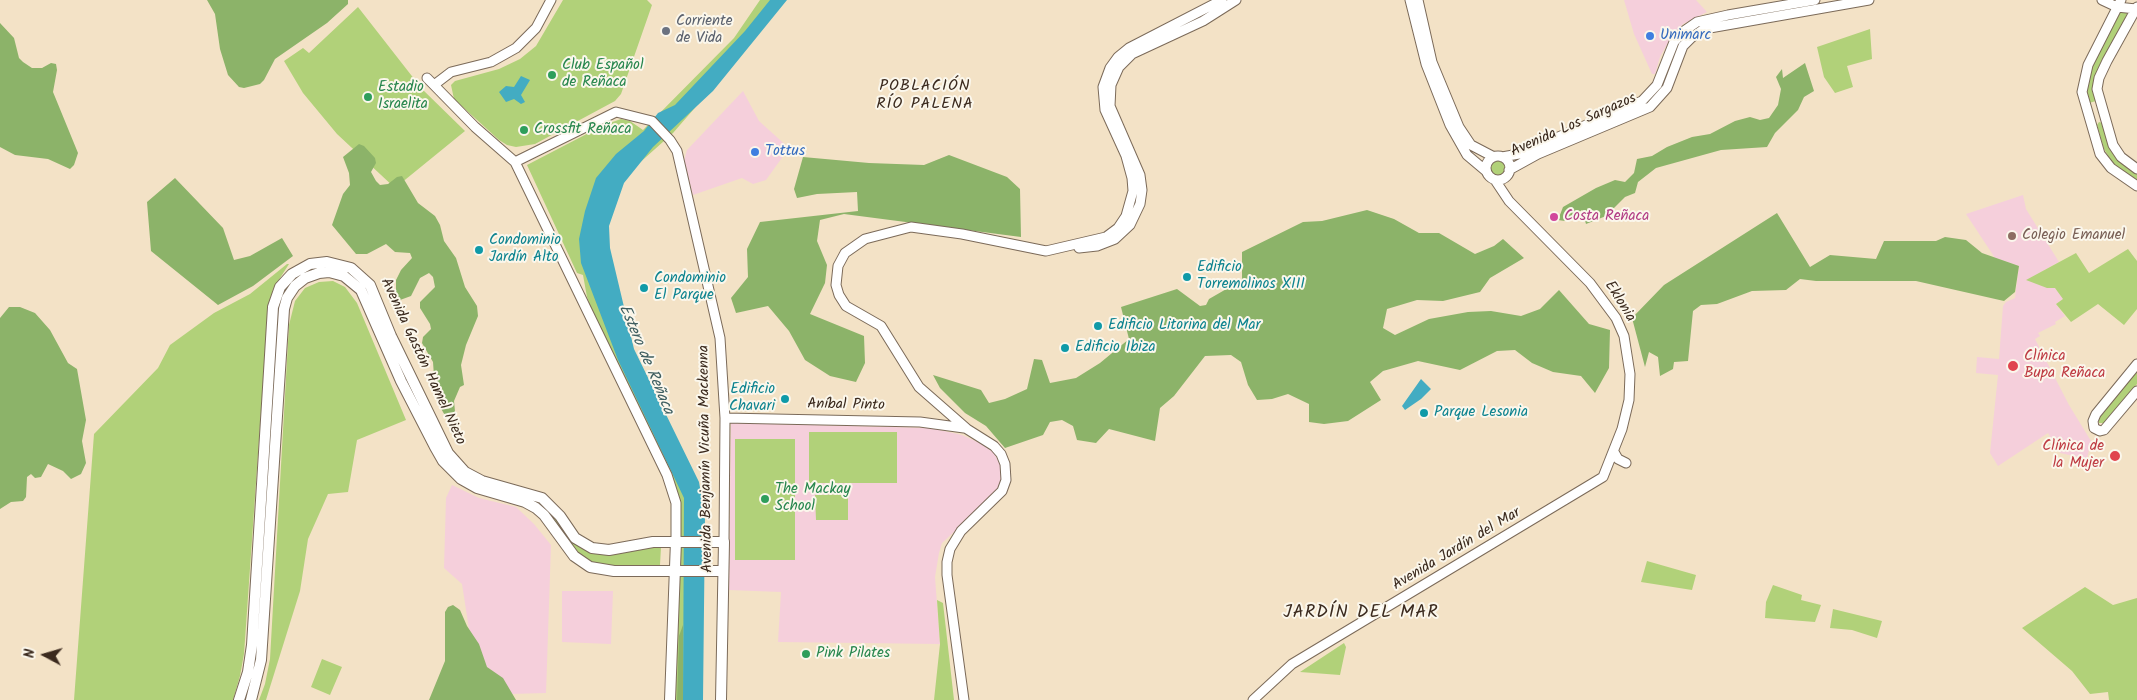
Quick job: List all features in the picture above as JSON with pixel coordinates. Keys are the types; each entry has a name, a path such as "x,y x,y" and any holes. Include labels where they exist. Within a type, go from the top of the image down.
{"main road":[{"name":"Avenida Gastón Hamel Nieto","path":"239,700 248,672 252,645 273,307 280,287 296,271 310,264 333,262 351,268 362,276 373,290 395,345 455,463 476,478 534,494 549,503 578,541 597,550 609,550 646,542 724,542"},
{"name":"Avenida Gastón Hamel Nieto","path":"251,700 261,660 284,309 292,290 305,278 319,273 334,272 349,278 358,285 368,303 401,381 435,447 454,473 477,488 530,504 544,515 578,560 596,569 614,571 723,571"},
{"path":"670,700 679,541"},
{"name":"Avenida Benjamín Vicuña Mackenna","path":"721,700 724,542"}],"street":[{"path":"551,0 536,28 516,48 491,62 427,78 491,142 515,162 672,485 676,504 679,541"},
{"path":"1064,247 1106,237 1122,222 1132,204 1133,184 1130,168 1109,121 1104,102 1104,87 1110,68 1118,57 1129,48 1222,0"},
{"path":"964,700 947,575 948,555 960,531 999,495 1007,475 1006,464 998,449 966,429 920,388 881,326 853,311 842,301 837,291 836,280 841,259 855,244 865,238 910,227 962,234 1038,250 1097,246 1109,242 1130,224 1140,204 1142,190 1140,175 1110,106 1111,84 1119,67 1132,54 1211,17 1236,0"},
{"name":"Avenida Los Sargazos","path":"1410,0 1429,63 1458,142 1473,161 1495,180 1502,179 1509,172 1538,154 1650,108 1667,88 1677,57 1686,42 1704,29 1869,0"},
{"name":"Avenida Los Sargazos","path":"1418,0 1429,63 1462,134 1476,149 1498,157 1509,164 1509,172"},
{"name":"Avenida Los Sargazos","path":"1486,171 1487,164 1498,157 1519,154 1642,101 1657,85 1669,51 1680,34 1697,22 1815,0"},
{"path":"2102,0 2121,2 2136,8 2107,61 2099,78 2097,89 2113,146 2121,157 2137,169"},
{"path":"2121,2 2085,71 2083,100 2097,148 2103,159 2111,168 2137,186"},
{"path":"434,86 451,72"},
{"path":"442,94 442,85 451,72"},
{"name":"Avenida Benjamín Vicuña Mackenna","path":"515,162 616,112 652,120 677,151 720,333 724,418 724,542"},
{"path":"1508,201 1509,172"},
{"name":"Eklonia","path":"1495,180 1508,201 1590,284 1620,325 1628,355 1630,388 1626,416 1603,477"},
{"path":"2137,364 2096,414 2093,421 2094,428 2100,431 2104,430 2137,391"},
{"name":"Aníbal Pinto","path":"724,418 920,422 966,429"},
{"path":"1614,452 1618,459 1626,463"},
{"name":"Avenida Jardín del Mar","path":"1254,700 1292,664 1603,477"}],"shaded area":[{"path":"1624,0 1696,0 1707,12 1683,24 1670,39 1660,57 1655,74 1652,74 1634,34"},
{"path":"743,91 759,121 789,148 766,180 753,184 742,178 693,195 684,161 687,150"},
{"name":"Clínica Bupa Reñaca","path":"2023,195 2026,209 2059,262 2027,280 2055,288 2063,299 2056,304 2065,316 2055,322 2056,324 2038,333 2040,336 2035,339 2069,405 2091,441 2087,459 2060,453 2048,433 1998,466 1990,453 1998,375 1976,373 1977,357 1999,359 2003,306 2006,302 2015,298 2019,266 1995,258 1966,214"},
{"name":"The Mackay School","path":"731,423 931,428 962,435 982,444 994,453 1001,466 1002,477 999,488 992,497 942,543 939,553 935,577 940,644 778,642 781,592 729,590"},
{"path":"452,485 479,498 516,507 534,524 551,545 546,693 475,695 471,642 462,584 444,568 446,498"},
{"path":"562,591 613,591 611,644 562,642"}],"green space":[{"path":"207,0 348,0 348,4 327,23 275,59 260,84 244,88 239,87 228,75 220,49 215,14"},
{"name":"Club Español de Reñaca","path":"563,0 647,0 652,5 621,94 615,101 535,144 516,147 507,145 454,99 451,85 455,81 499,69 520,59 536,46"},
{"path":"760,0 784,0 741,55 673,133 618,182 603,228 629,350 691,472 700,700 670,700 675,494 603,341 587,297 583,275 577,273 527,165 604,125 621,119 630,121 643,130 734,38"},
{"name":"Estadio Israelita","path":"358,7 422,89 465,131 395,188 337,134 303,93 284,61 303,48 309,53"},
{"path":"2122,9 2127,14 2094,92 2096,101 2089,103 2086,86 2088,74"},
{"path":"0,23 14,38 19,58 23,62 32,68 42,68 51,63 56,64 57,70 53,92 78,153 74,165 70,169 48,159 15,155 0,147"},
{"path":"1870,29 1872,59 1847,66 1853,87 1835,93 1824,77 1817,47"},
{"path":"1805,63 1814,91 1804,97 1798,110 1775,133 1767,147 1721,150 1656,168 1638,182 1635,193 1625,197 1606,216 1586,224 1582,210 1565,221 1558,220 1563,207 1596,188 1615,180 1625,182 1634,173 1637,159 1652,156 1667,147 1692,137 1710,134 1735,121 1750,117 1760,120 1769,118 1778,105 1781,89 1776,77 1782,69 1783,78"},
{"path":"2099,122 2103,123 2108,141 2137,172 2137,182 2113,164 2104,149 2097,125"},
{"path":"359,144 364,146 375,158 376,163 371,172 380,185 388,184 397,177 402,176 418,203 435,216 440,225 444,241 456,258 465,287 477,306 478,316 466,345 461,365 464,385 460,387 454,401 456,422 451,423 447,419 439,405 435,390 433,362 422,343 423,337 431,329 420,308 420,302 435,287 433,277 429,273 420,278 411,296 400,300 396,296 396,280 401,270 412,258 410,253 395,252 386,244 367,254 356,254 332,225 343,194 350,185 349,173 343,157"},
{"path":"949,155 1007,177 1020,189 1021,237 844,214 820,220 817,241 827,265 825,283 810,314 864,336 865,363 856,382 830,376 805,360 789,331 768,306 736,313 731,298 748,277 747,249 760,222 858,211 857,192 817,194 797,198 794,189 803,157 869,163 924,165"},
{"path":"1498,158 1505,161 1508,168 1505,175 1498,178 1491,175 1488,168 1491,161"},
{"path":"175,178 223,228 234,260 250,256 282,238 293,256 253,286 218,305 151,251 147,202"},
{"path":"1367,210 1394,219 1419,233 1439,233 1475,254 1494,246 1503,239 1524,258 1490,278 1480,292 1443,301 1417,300 1387,309 1383,328 1395,335 1429,319 1468,312 1491,311 1521,316 1540,309 1559,290 1589,324 1610,330 1609,368 1595,393 1581,376 1553,372 1532,363 1515,350 1497,351 1460,370 1418,361 1383,371 1370,382 1381,400 1348,421 1324,424 1309,422 1309,404 1288,394 1272,399 1257,400 1248,385 1241,362 1231,355 1205,356 1174,396 1160,408 1155,441 1109,429 1096,443 1077,440 1073,426 1062,420 1050,422 1043,435 1005,448 986,426 965,413 940,388 933,375 981,390 989,403 1005,399 1027,389 1034,359 1042,360 1050,383 1076,378 1100,363 1129,339 1121,307 1177,289 1200,306 1206,305 1209,299 1242,280 1242,252 1303,222 1322,221"},
{"path":"1777,213 1810,267 1830,255 1876,259 1884,241 1936,241 1945,237 1966,240 1982,253 2019,266 2015,292 2004,301 1916,281 1816,281 1800,279 1786,290 1752,291 1717,304 1701,305 1693,311 1688,361 1674,362 1673,369 1660,376 1658,357 1649,352 1645,367 1632,318 1664,285"},
{"path":"2128,249 2137,261 2137,309 2124,325 2098,304 2071,322 2056,304 2063,299 2055,288 2047,288 2026,280 2076,253 2089,273"},
{"path":"289,264 273,289 267,325 244,654 233,700 74,700 94,434 158,368 170,345 214,313 250,294"},
{"path":"333,281 345,287 357,303 406,420 357,440 348,492 328,494 308,539 300,591 266,700 259,700 265,684 270,659 289,325 295,301 305,288 319,282"},
{"path":"367,292 447,455 456,467 467,476 482,484 525,495 541,502 576,544 588,551 607,555 641,548 661,547 660,565 611,567 587,560 571,546 542,506 522,496 482,486 458,473 446,458 396,362"},
{"path":"9,307 20,307 35,313 50,330 68,363 77,369 86,420 82,441 86,463 81,474 71,479 63,471 48,464 41,477 35,478 31,474 27,477 26,497 23,501 11,502 0,509 0,318"},
{"path":"2137,369 2137,384 2105,423 2099,423 2098,418"},
{"name":"The Mackay School","path":"809,432 897,432 897,483 809,483"},
{"name":"The Mackay School","path":"735,439 795,439 795,560 735,560"},
{"path":"848,494 848,520 816,520 815,495"},
{"path":"1647,561 1696,575 1692,590 1641,582"},
{"path":"1773,585 1802,595 1801,600 1821,605 1815,622 1765,618 1766,602"},
{"path":"2085,587 2113,605 2137,598 2137,700 2109,700 2108,692 2090,694 2072,671 2022,628"},
{"path":"937,600 943,603 954,700 934,700 940,644"},
{"path":"453,605 460,610 467,626 479,644 487,667 503,678 516,700 429,700 445,661 445,612 448,607"},
{"path":"1833,609 1882,621 1877,638 1852,630 1830,628"},
{"path":"683,625 683,700 677,700 679,636"},
{"path":"1344,643 1346,647 1340,675 1300,672"},
{"path":"322,659 342,667 330,695 311,687"}],"water":[{"path":"770,0 787,0 713,91 653,147 624,183 609,226 610,248 634,349 699,482 705,516 703,700 683,700 684,498 618,360 581,263 579,239 585,211 596,178 616,154 644,131 658,113 675,105 745,31"},
{"path":"521,76 530,80 521,95 525,102 521,104 514,99 506,102 499,92 506,86 514,87"},
{"path":"1421,379 1431,389 1405,410 1402,406"}],"place":[{"name":"Corriente de Vida","path":"666,31"},
{"name":"Unimarc","path":"1650,36"},
{"name":"Club Español de Reñaca","path":"552,75"},
{"name":"Estadio Israelita","path":"368,97"},
{"name":"Crossfit Reñaca","path":"524,130"},
{"name":"Tottus","path":"755,152"},
{"name":"Costa Reñaca","path":"1554,217"},
{"name":"Colegio Emanuel","path":"2012,236"},
{"name":"Condominio Jardín Alto","path":"479,250"},
{"name":"Edificio Torremolinos XIII","path":"1187,277"},
{"name":"Condominio El Parque","path":"644,288"},
{"name":"Edificio Litorina del Mar","path":"1098,326"},
{"name":"Edificio Ibiza","path":"1065,348"},
{"name":"Clínica Bupa Reñaca","path":"2013,366"},
{"name":"Edificio Chavari","path":"785,399"},
{"name":"Parque Lesonia","path":"1424,413"},
{"name":"Clínica de la Mujer","path":"2115,456"},
{"name":"The Mackay School","path":"765,499"},
{"name":"Pink Pilates","path":"806,654"}],"district":[{"name":"POBLACIÓN RÍO PALENA","path":"925,96"},
{"name":"JARDÍN DEL MAR","path":"1361,614"}],"water label":[{"name":"Estero de Reñaca","path":"645,360"}]}
